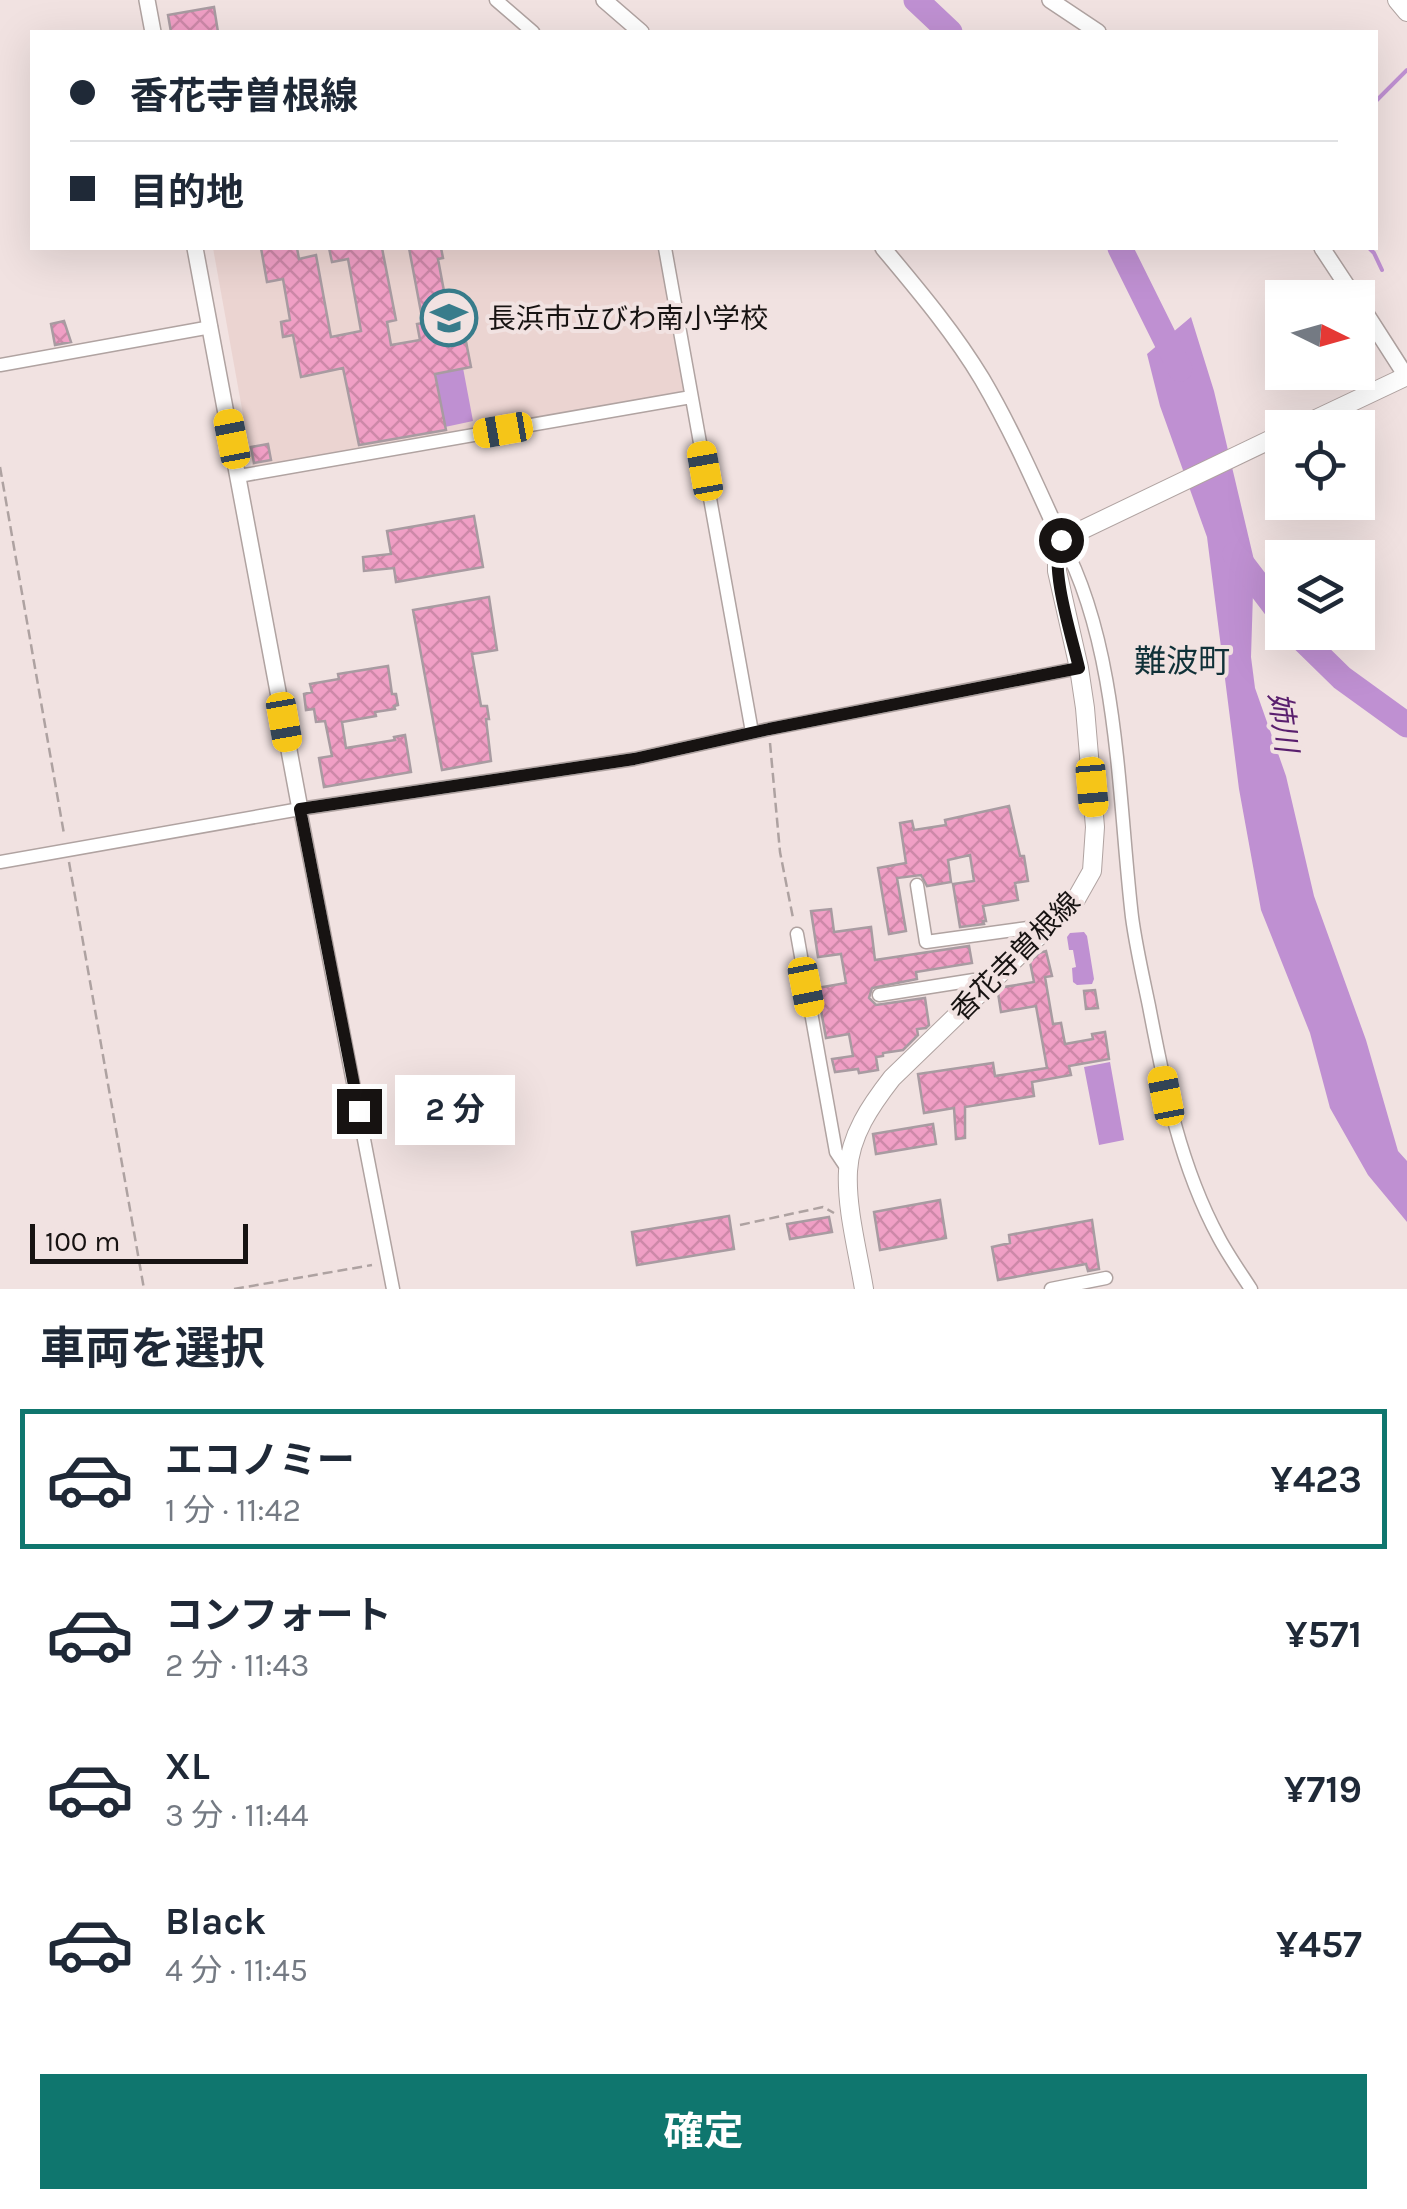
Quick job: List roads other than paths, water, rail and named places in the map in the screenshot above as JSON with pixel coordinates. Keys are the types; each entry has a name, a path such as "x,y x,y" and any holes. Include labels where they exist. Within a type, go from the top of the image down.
{"main road":[{"path":"1397,0 1407,12"},
{"path":"1336,410 1403,378"},
{"path":"1061,540 1265,442"},
{"name":"香花寺曽根線","path":"864,1289 848,1170 860,1126 871,1105 892,1078 1050,925 1082,891 1092,871 1096,827 1085,708 1057,571 1061,540"}],"street":[{"path":"147,0 153,30"},
{"path":"496,0 531,30"},
{"path":"604,0 639,30"},
{"path":"1050,0 1095,30"},
{"path":"196,250 393,1289"},
{"path":"665,250 752,732"},
{"path":"885,250 938,314 981,377 1080,578 1104,677 1133,922 1166,1096 1200,1196 1219,1238 1251,1289"},
{"path":"1323,250 1343,280"},
{"path":"0,364 211,327"},
{"path":"1375,331 1403,378"},
{"path":"240,476 691,397"},
{"path":"0,862 300,809 634,759 1079,668"},
{"path":"918,885 926,942 1050,925"},
{"path":"797,934 836,1152 848,1170"},
{"path":"879,995 974,980 985,988"},
{"path":"1050,1289 1106,1278"}],"waterway":[{"name":"姉川","path":"916,0 948,30"},
{"path":"1378,99 1407,70"},
{"name":"姉川","path":"1121,250 1180,369"},
{"path":"1371,250 1382,270"},
{"path":"1235,554 1265,594"},
{"path":"1313,650 1342,678 1407,725"}],"place":[{"name":"長浜市立びわ南小学校","path":"449,318"}],"district":[{"name":"難波町","path":"1182,661"}]}
